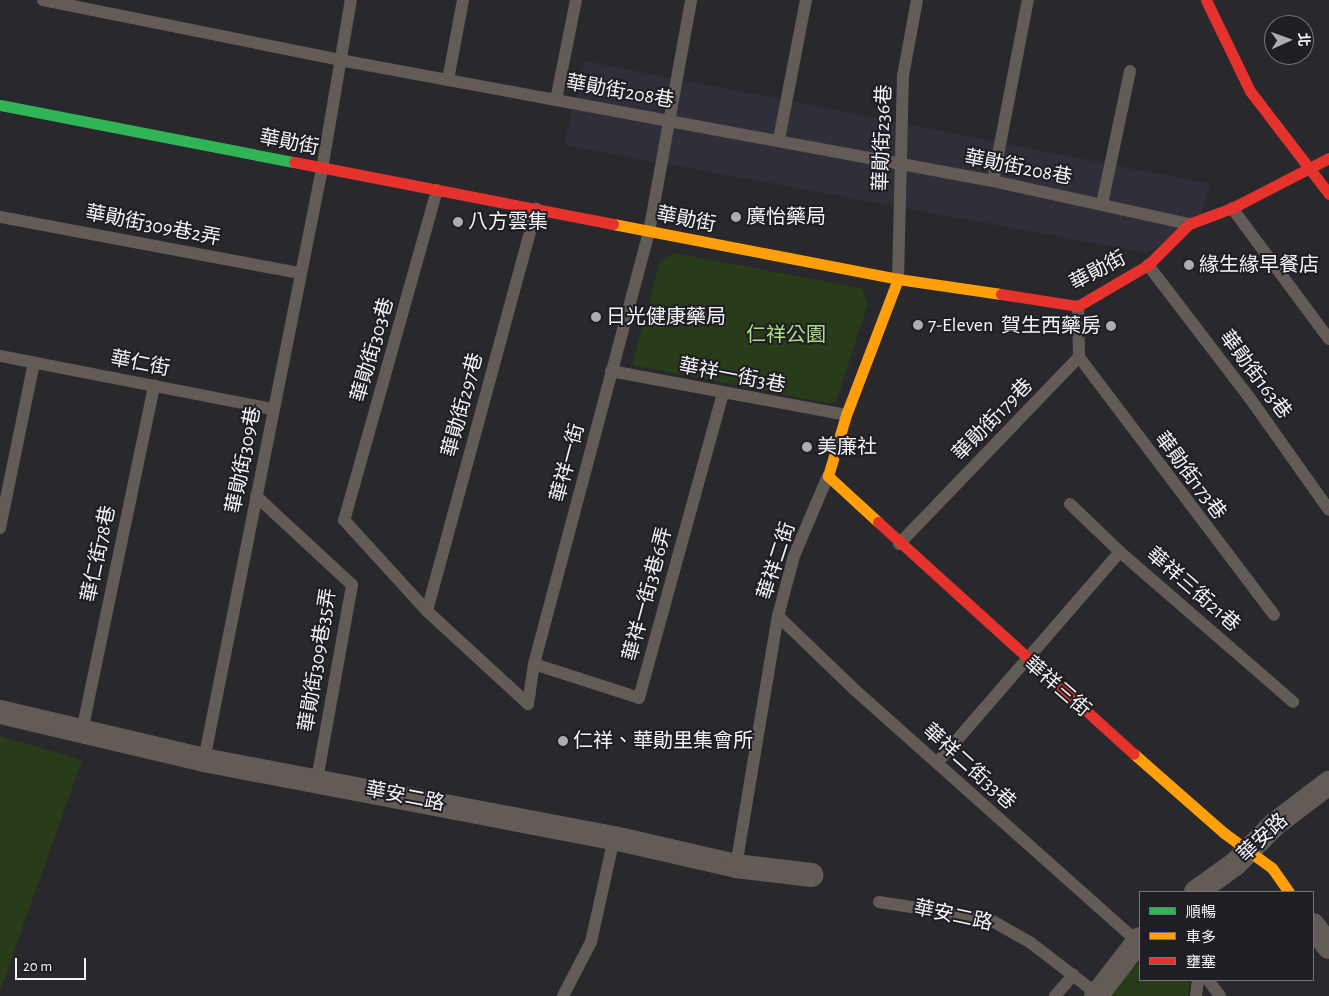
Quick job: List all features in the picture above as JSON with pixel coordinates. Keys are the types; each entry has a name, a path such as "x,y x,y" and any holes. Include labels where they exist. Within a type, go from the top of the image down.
{"street":[{"path":"1206,0 1250,91 1329,194"},
{"name":"華勛街","path":"0,105 322,169 536,208 649,232 898,279 1078,306 1148,265 1189,224 1232,208 1309,166 1329,158"},
{"name":"華祥二街","path":"828,476 846,415 898,279"},
{"name":"華祥三街","path":"828,476 898,544 1026,659 1224,833 1272,868 1288,891"},
{"name":"華安二路","path":"0,712 204,760 614,838 736,866 811,874"},
{"name":"華安路","path":"1197,891 1235,864 1275,824 1329,783"},
{"path":"1314,926 1329,947"},
{"path":"1096,994 1139,940"}],"lane":[{"name":"華勛街208巷","path":"43,0 340,60 779,139 900,165 993,181 1189,224"},
{"name":"華勛街309巷","path":"204,760 299,273 322,169 351,0"},
{"path":"448,80 463,0"},
{"path":"556,100 576,0"},
{"name":"華祥一街","path":"427,611 528,704 534,664 649,232 668,118 691,0"},
{"path":"779,139 806,0"},
{"name":"華勛街236巷","path":"898,279 903,76 917,0"},
{"path":"993,181 1028,0"},
{"path":"1102,204 1130,71"},
{"name":"華勛街303巷","path":"427,611 344,520 437,190"},
{"name":"華勛街297巷","path":"427,611 536,208"},
{"path":"1232,208 1329,339"},
{"name":"華勛街309巷2弄","path":"0,217 299,273"},
{"name":"華勛街163巷","path":"1148,265 1249,397 1329,510"},
{"path":"1078,306 1079,357"},
{"name":"華仁街","path":"0,356 273,409"},
{"name":"華勛街179巷","path":"898,544 1079,357"},
{"name":"華勛街173巷","path":"1079,357 1274,615"},
{"path":"0,528 34,362"},
{"name":"華祥一街3巷","path":"611,371 723,394 846,415"},
{"name":"華仁街78巷","path":"82,731 154,385"},
{"name":"華祥一街3巷6弄","path":"534,664 639,698 723,394"},
{"name":"華祥二街","path":"736,866 778,616 794,556 828,476"},
{"name":"華勛街309巷35弄","path":"256,496 352,585 317,780"},
{"name":"華祥三街21巷","path":"1070,504 1120,552 1293,702"},
{"path":"937,763 1120,552"},
{"name":"華祥二街33巷","path":"778,616 937,763 1139,940"},
{"path":"563,996 591,942 614,838"},
{"name":"華安二路","path":"879,902 989,919 1031,943 1096,994"},
{"path":"1055,996 1073,975"},
{"path":"1196,996 1198,981"},
{"path":"1209,981 1220,996"}],"shaded area":[{"path":"585,61 1210,184 1201,217 1148,253 564,145"}],"green space":[{"name":"仁祥公園","path":"674,253 861,288 868,304 836,402 827,403 632,365 660,261"},
{"path":"0,736 82,760 0,991"},
{"path":"1139,964 1139,981 1189,981 1188,996 1108,996 1116,980"}],"traffic: fast":[{"path":"0,105 294,162"}],"traffic: slow":[{"path":"613,224 898,279 1001,294"},
{"path":"878,522 828,476 846,415 898,279"},
{"path":"1134,754 1224,833 1272,868 1288,891"}],"traffic: jam":[{"path":"1206,0 1250,91 1329,194"},
{"path":"1001,294 1078,306 1148,265 1189,224 1232,208 1329,158"},
{"path":"294,162 613,224"},
{"path":"878,522 1134,754"}],"place":[{"name":"廣怡藥局","path":"736,217"},
{"name":"八方雲集","path":"458,222"},
{"name":"緣生緣早餐店","path":"1189,265"},
{"name":"日光健康藥局","path":"596,317"},
{"name":"7-Eleven","path":"918,325"},
{"name":"賀生西藥房","path":"1111,326"},
{"name":"美廉社","path":"807,447"},
{"name":"仁祥、華勛里集會所","path":"563,741"}]}
